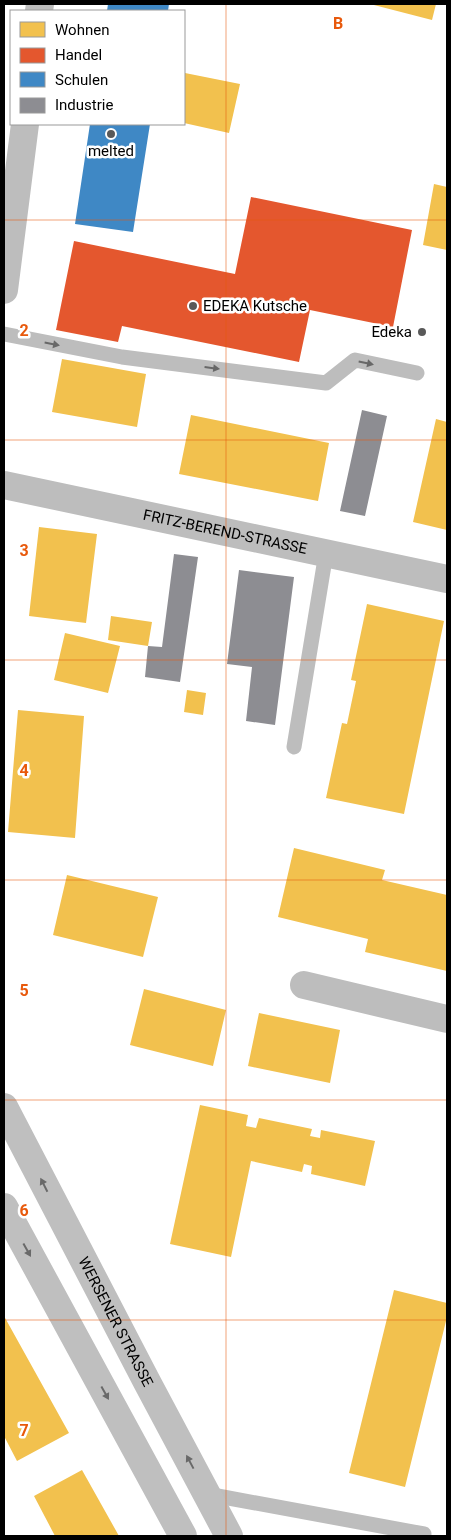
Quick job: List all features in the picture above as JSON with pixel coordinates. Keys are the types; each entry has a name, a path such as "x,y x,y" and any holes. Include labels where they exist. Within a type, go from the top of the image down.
{"main road":[{"name":"WERSENER STRASSE","path":"4,1107 230,1536"},
{"path":"4,1207 183,1536"}],"street":[{"path":"4,290 25,125"},
{"name":"FRITZ-BEREND-STRASSE","path":"4,485 447,579"},
{"path":"304,984 447,1019"}],"lane":[{"path":"4,334 122,357 326,383 355,360 417,373"},
{"path":"294,747 326,554"},
{"path":"207,1494 424,1534"}],"building: Wohnen":[{"path":"370,4 436,4 432,20"},
{"path":"185,73 240,84 229,133 185,123"},
{"path":"434,184 447,187 447,250 423,245"},
{"path":"62,359 146,374 137,427 52,412"},
{"path":"191,415 329,443 318,501 179,474"},
{"path":"436,419 447,422 447,530 413,522"},
{"path":"39,527 97,534 86,623 29,616"},
{"path":"367,604 444,621 404,814 326,798 342,723 347,724 356,681 351,680"},
{"path":"111,616 152,622 148,646 108,640"},
{"path":"65,633 120,646 108,693 54,680"},
{"path":"187,690 206,693 203,715 184,712"},
{"path":"18,710 84,716 75,838 8,832"},
{"path":"294,848 385,870 382,880 447,895 447,971 365,952 368,939 278,917"},
{"path":"67,875 158,897 143,957 53,935"},
{"path":"144,989 226,1010 213,1066 130,1045"},
{"path":"259,1013 340,1030 330,1083 248,1066"},
{"path":"200,1105 248,1115 246,1126 256,1128 259,1118 312,1129 310,1136 320,1138 321,1130 375,1141 365,1186 311,1174 312,1166 304,1164 302,1172 251,1161 231,1257 170,1244"},
{"path":"394,1290 447,1303 447,1317 405,1487 349,1473"},
{"path":"4,1316 69,1433 17,1461 4,1436"},
{"path":"82,1470 119,1536 55,1536 34,1496"}],"building: Handel":[{"path":"251,197 412,230 393,327 310,310 299,362 122,326 118,342 56,330 74,241 235,274"}],"building: Schulen":[{"path":"108,4 169,4 168,10 107,10"},
{"path":"90,125 150,125 133,232 75,224"}],"building: Industrie":[{"path":"362,410 387,416 365,516 340,511"},
{"path":"174,554 198,557 180,682 145,677 148,646 162,647"},
{"path":"239,570 294,577 275,725 246,721 252,667 227,664"}],"place":[{"name":"melted","path":"111,134"},
{"name":"EDEKA Kutsche","path":"193,306"},
{"name":"Edeka","path":"422,332"}]}
